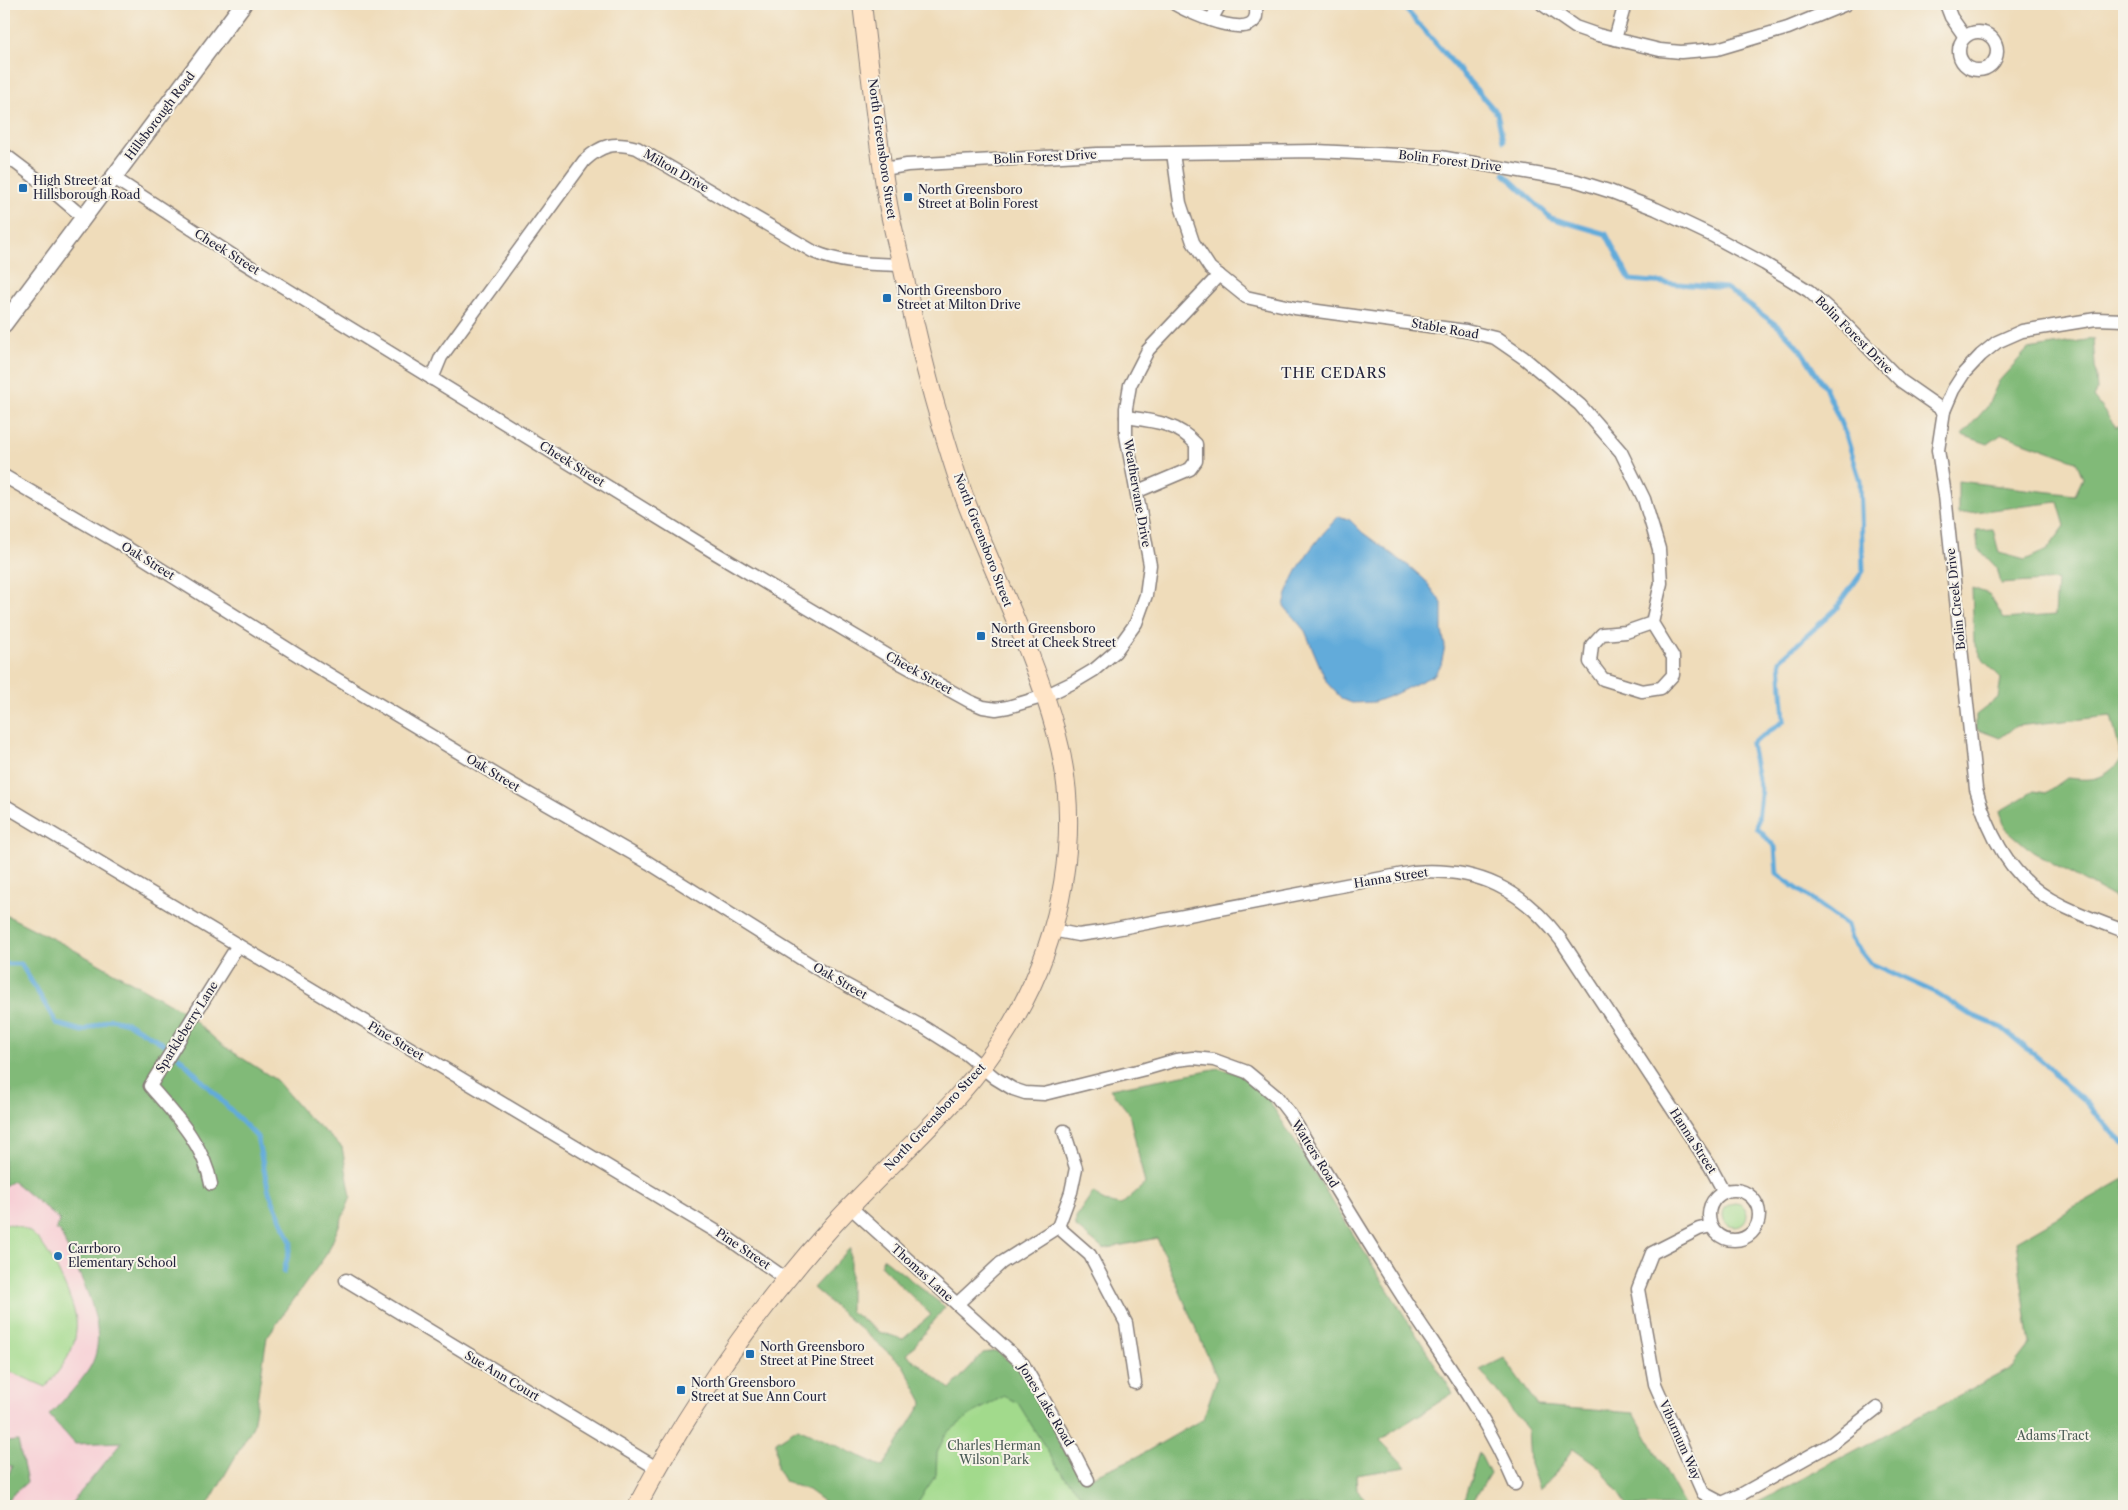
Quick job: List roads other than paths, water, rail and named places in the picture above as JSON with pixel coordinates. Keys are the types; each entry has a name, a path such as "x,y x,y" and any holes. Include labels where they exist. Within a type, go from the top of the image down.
{"main road":[{"name":"North Greensboro Street","path":"638,1506 722,1366 786,1279 850,1207 930,1126 982,1069 1028,994 1052,930 1064,878 1068,816 1062,759 1045,696 968,506 934,399 888,206 862,4"}],"street":[{"name":"Hillsborough Road","path":"4,324 244,4"},
{"path":"1175,4 1210,20 1237,28 1248,25 1254,19 1257,12 1255,4"},
{"path":"1210,20 1220,4"},
{"path":"1542,4 1575,26 1615,39 1660,50 1696,52 1718,48 1788,28 1846,4"},
{"path":"1615,39 1625,4"},
{"path":"1946,4 1951,17 1965,37"},
{"name":"Milton Drive","path":"432,379 441,357 584,161 594,152 608,146 621,144 637,148 814,252 832,260 851,263 902,265"},
{"name":"Stable Road","path":"1173,152 1180,203 1193,242 1210,268 1246,297 1295,308 1466,331 1494,338 1524,358 1580,406 1621,452 1644,499 1659,549 1660,583 1652,623"},
{"name":"Bolin Forest Drive","path":"884,169 916,164 1097,154 1316,152 1440,157 1577,181 1656,209 1712,235 1809,291 1843,322 1900,381 1944,411"},
{"path":"4,154 49,188 84,218"},
{"name":"Cheek Street","path":"114,178 241,261 432,379 902,664 983,707 1008,707 1045,696"},
{"name":"Weathervane Drive","path":"1045,696 1094,670 1115,652 1136,623 1146,594 1150,565 1138,491 1129,454 1126,417 1130,386 1148,350 1219,275"},
{"name":"Bolin Creek Drive","path":"2124,320 2096,319 2022,331 1997,342 1964,373 1953,390 1944,411 1938,450 1945,495 1976,789 1983,817 2007,860 2023,878 2042,894 2060,905 2124,931"},
{"path":"1126,417 1163,422 1177,427 1196,444 1196,460 1190,469 1138,491"},
{"name":"Oak Street","path":"4,476 129,549 315,666 481,766 650,863 824,973 925,1028 966,1054 982,1069"},
{"path":"1652,623 1673,658 1673,675 1661,688 1642,691 1603,678 1590,662 1592,645 1602,634 1626,632 1652,623"},
{"name":"Pine Street","path":"4,805 729,1238 786,1279"},
{"name":"Hanna Street","path":"1052,930 1078,935 1100,932 1414,872 1433,871 1465,874 1487,880 1510,890 1529,904 1545,919 1561,940 1710,1166 1724,1192"},
{"name":"Sparkleberry Lane","path":"211,1184 208,1168 199,1148 150,1086 238,945"},
{"name":"Watters Road","path":"982,1069 1013,1089 1025,1093 1044,1094 1176,1060 1193,1058 1214,1060 1231,1065 1247,1072 1265,1085 1290,1114 1412,1311 1480,1414 1505,1460 1515,1484"},
{"path":"957,1304 1001,1263 1058,1227 1071,1192 1076,1168 1064,1131"},
{"path":"1732,1190 1741,1191 1755,1201 1758,1209 1757,1226 1752,1234 1736,1240 1727,1240 1719,1236 1711,1226 1709,1211 1712,1203 1716,1197 1724,1192 1732,1190"},
{"name":"Thomas Lane","path":"850,1207 995,1338"},
{"name":"Viburnum Way","path":"1711,1226 1699,1229 1652,1253 1638,1289 1655,1384 1703,1493 1722,1503 1742,1494 1831,1444 1877,1408"},
{"path":"1058,1227 1090,1255 1126,1323 1135,1383"},
{"name":"Sue Ann Court","path":"346,1280 658,1470"},
{"name":"Jones Lake Road","path":"995,1338 1023,1364 1088,1480"}],"water":[{"path":"1339,516 1350,520 1363,533 1410,567 1425,580 1442,603 1442,631 1445,646 1441,665 1434,675 1374,702 1352,703 1342,699 1327,683 1305,631 1284,606 1292,581 1305,557"}],"waterway":[{"path":"1401,4 1497,113 1503,141"},
{"path":"1504,174 1551,218 1606,234 1630,280 1726,288 1779,327 1801,350 1826,389 1847,438 1860,481 1863,571 1835,610 1780,660 1784,721 1751,744 1761,794 1757,828 1775,847 1777,874 1847,925 1851,939 1870,963 1934,992 1967,1013 2002,1028 2049,1067 2055,1076 2084,1100 2124,1144"},
{"path":"4,964 21,964 57,1024 82,1031 111,1019 128,1023 164,1044"},
{"path":"179,1057 257,1137 269,1192 291,1242 284,1272"}],"place":[{"name":"High Street at Hillsborough Road","path":"23,188"},
{"name":"North Greensboro Street at Bolin Forest","path":"908,197"},
{"name":"North Greensboro Street at Milton Drive","path":"887,298"},
{"name":"North Greensboro Street at Cheek Street","path":"981,636"},
{"name":"Carrboro Elementary School","path":"58,1256"},
{"name":"North Greensboro Street at Pine Street","path":"750,1354"},
{"name":"North Greensboro Street at Sue Ann Court","path":"681,1390"}],"district":[{"name":"THE CEDARS","path":"1334,373"}],"park label":[{"name":"Adams Tract","path":"2053,1436"},
{"name":"Charles Herman Wilson Park","path":"994,1453"}]}
